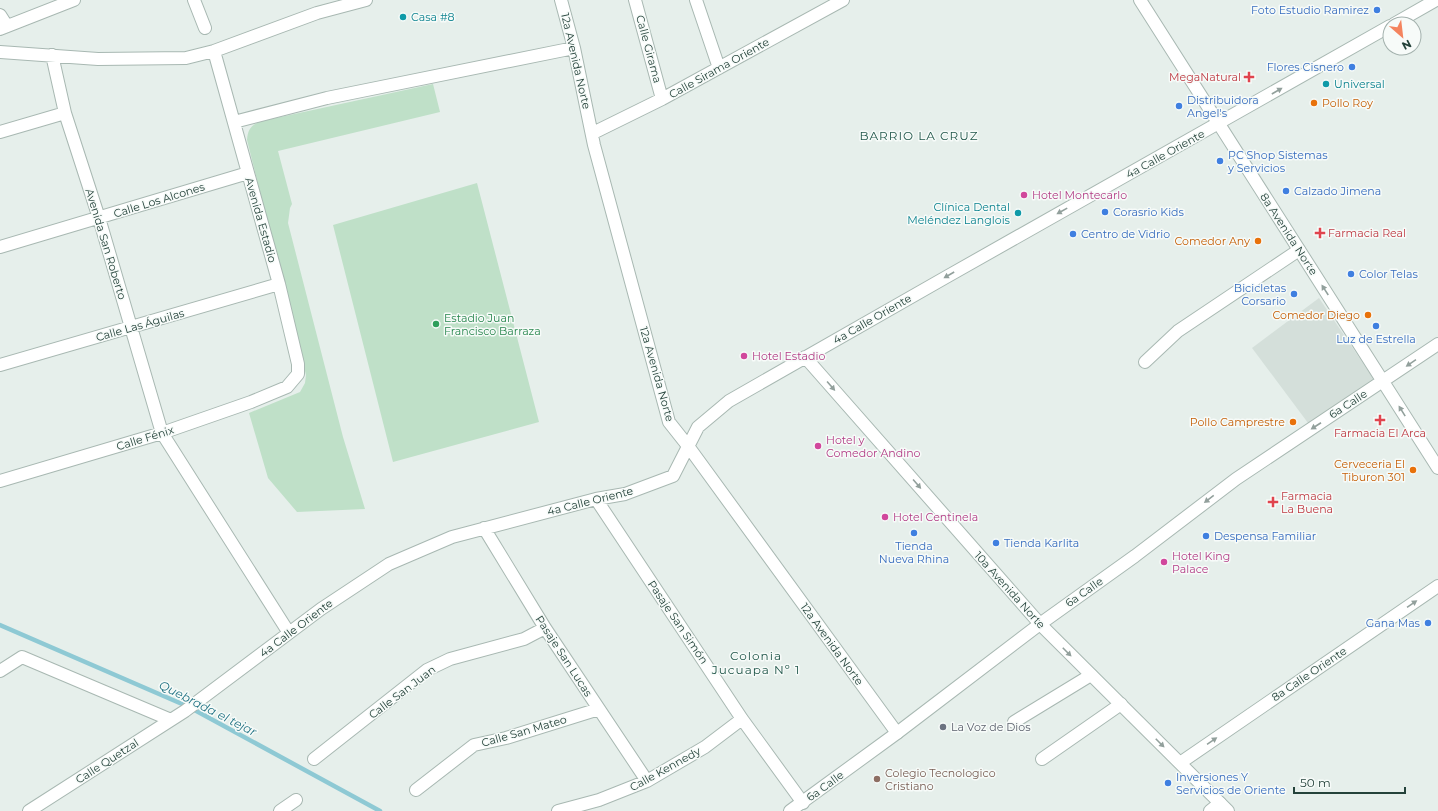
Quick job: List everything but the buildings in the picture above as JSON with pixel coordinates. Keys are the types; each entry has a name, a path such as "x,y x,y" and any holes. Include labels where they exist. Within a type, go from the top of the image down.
{"street":[{"path":"0,15 4,27 74,0"},
{"path":"194,0 205,28"},
{"path":"0,52 98,59 186,58 214,50 317,14 366,0"},
{"name":"12a Avenida Norte","path":"561,0 574,48 596,153 669,422 897,733"},
{"name":"Calle Girama","path":"635,0 662,99"},
{"path":"696,0 719,68"},
{"name":"Calle Sirama Oriente","path":"593,133 662,99 719,68 825,4 843,0"},
{"name":"8a Avenida Norte","path":"1140,0 1438,468"},
{"path":"1408,16 1436,0"},
{"name":"4a Calle Oriente","path":"185,711 321,609 389,564 452,537 596,499 625,494 673,476 698,427 729,401 1382,31"},
{"path":"234,122 327,98 574,48"},
{"name":"Avenida Estadio","path":"214,50 279,284 298,364 298,374 287,387"},
{"name":"Avenida San Roberto","path":"52,55 65,113 99,218 162,433 290,633"},
{"path":"0,132 65,113"},
{"name":"Calle Los Alcones","path":"0,247 248,173"},
{"path":"1145,362 1178,331 1300,250"},
{"name":"Calle Las Águilas","path":"0,365 279,284"},
{"name":"6a Calle","path":"790,811 897,733 1040,624 1135,556 1236,478 1438,344"},
{"name":"10a Avenida Norte","path":"805,357 1040,624 1224,807"},
{"name":"Calle Fénix","path":"0,481 162,433 251,402 287,387"},
{"name":"Pasaje San Simón","path":"596,499 742,719 803,802"},
{"name":"Pasaje San Lucas","path":"484,528 545,628 647,781"},
{"name":"8a Calle Oriente","path":"1180,763 1438,586"},
{"name":"Calle San Juan","path":"314,759 427,670 450,658 524,639 545,628"},
{"path":"0,671 22,657 172,720"},
{"path":"1014,722 1091,675"},
{"path":"1042,760 1121,704"},
{"name":"Calle San Mateo","path":"416,790 474,745 506,738 599,709"},
{"name":"Calle Quetzal","path":"29,811 185,711"},
{"name":"Calle Kennedy","path":"558,811 599,800 647,781 705,747 742,719"},
{"path":"280,811 296,800"},
{"path":"1210,811 1224,807"}],"shaded area":[{"path":"1319,298 1375,381 1311,427 1252,348"}],"green space":[{"path":"433,84 440,112 278,151 292,204 288,223 343,437 365,509 297,512 268,478 249,413 300,392 305,383 306,375 247,140 248,133 255,124 262,121"},
{"name":"Estadio Juan Francisco Barraza","path":"477,183 539,422 393,462 333,225"}],"waterway":[{"name":"Quebrada el tejar","path":"0,625 189,707 380,811"}],"place":[{"name":"Foto Estudio Ramirez","path":"1377,10"},
{"name":"Casa #8","path":"403,17"},
{"name":"Flores Cisnero","path":"1352,67"},
{"name":"MegaNatural","path":"1249,77"},
{"name":"Universal","path":"1326,84"},
{"name":"Pollo Roy","path":"1314,103"},
{"name":"Distribuidora Angel's","path":"1179,106"},
{"name":"PC Shop Sistemas y Servicios","path":"1220,161"},
{"name":"Calzado Jimena","path":"1286,191"},
{"name":"Hotel Montecarlo","path":"1024,195"},
{"name":"Corasrio Kids","path":"1105,212"},
{"name":"Clínica Dental Meléndez Langlois","path":"1018,213"},
{"name":"Farmacia Real","path":"1320,233"},
{"name":"Centro de Vidrio","path":"1073,234"},
{"name":"Comedor Any","path":"1258,241"},
{"name":"Color Telas","path":"1351,274"},
{"name":"Bicicletas Corsario","path":"1294,294"},
{"name":"Comedor Diego","path":"1368,315"},
{"name":"Estadio Juan Francisco Barraza","path":"436,324"},
{"name":"Luz de Estrella","path":"1376,326"},
{"name":"Hotel Estadio","path":"744,356"},
{"name":"Farmacia El Arca","path":"1380,420"},
{"name":"Pollo Camprestre","path":"1293,422"},
{"name":"Hotel y Comedor Andino","path":"818,446"},
{"name":"Cerveceria El Tiburon 301","path":"1413,470"},
{"name":"Farmacia La Buena","path":"1273,502"},
{"name":"Hotel Centinela","path":"885,517"},
{"name":"Tienda Nueva Rhina","path":"914,533"},
{"name":"Despensa Familiar","path":"1206,536"},
{"name":"Tienda Karlita","path":"996,543"},
{"name":"Hotel King Palace","path":"1164,562"},
{"name":"Gana Mas","path":"1428,623"},
{"name":"La Voz de Dios","path":"943,727"},
{"name":"Colegio Tecnologico Cristiano","path":"877,779"},
{"name":"Inversiones Y Servicios de Oriente","path":"1168,783"}],"district":[{"name":"BARRIO LA CRUZ","path":"919,135"},
{"name":"Colonia Jucuapa Nº 1","path":"756,662"}]}
